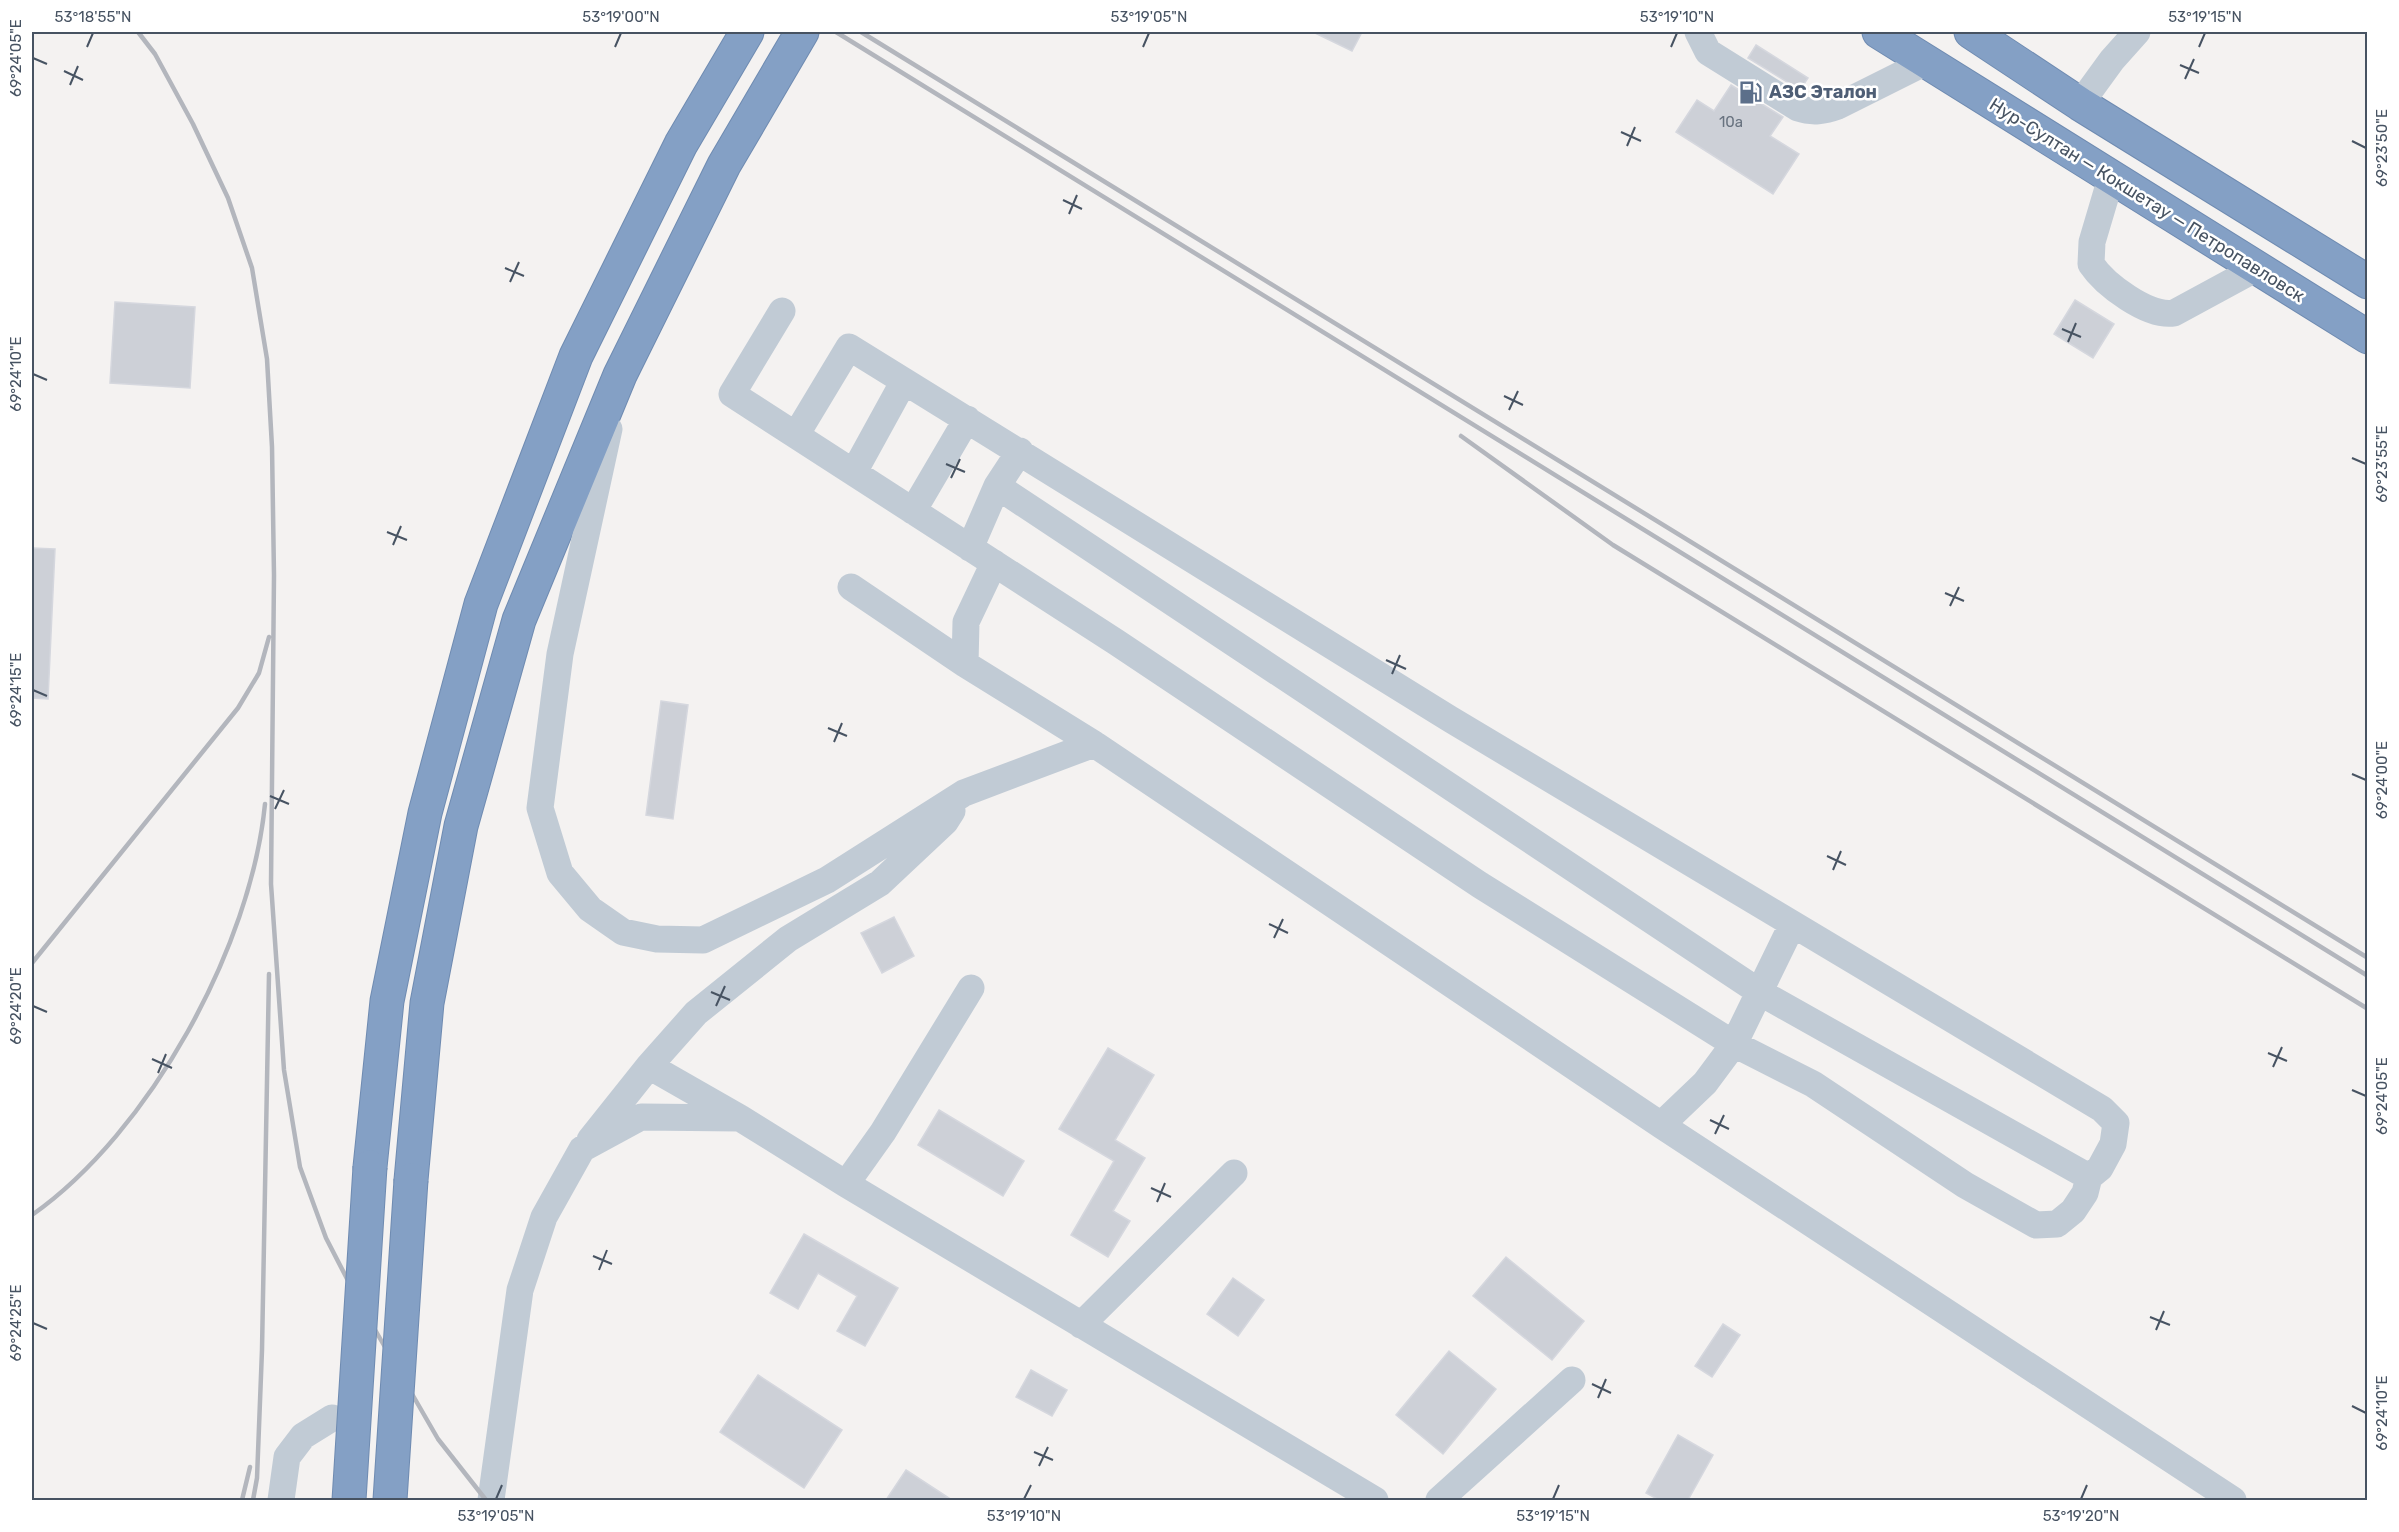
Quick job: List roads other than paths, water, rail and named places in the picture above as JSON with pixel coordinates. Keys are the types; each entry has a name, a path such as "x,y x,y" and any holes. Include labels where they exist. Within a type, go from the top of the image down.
{"highway":[{"path":"349,1500 370,1167 387,1001 425,813 480,604 576,356 681,144 747,32"},
{"path":"390,1500 411,1180 427,1003 461,826 519,620 620,375 724,165 802,32"},
{"name":"Нур-Султан — Кокшетау — Петропавловск","path":"1879,32 2367,337"},
{"path":"1971,32 2080,104 2367,282"}],"street":[{"path":"1698,32 1708,52 1798,108 1809,112 1824,110 1861,96 1926,63"},
{"path":"2080,104 2112,60 2137,32"},
{"path":"2111,178 2092,242 2091,264 2104,280 2145,308 2164,314 2174,313 2257,268"},
{"path":"782,311 732,394 1136,655 1480,885 1734,1044 1813,1084 1965,1185 2036,1225 2057,1224 2073,1211 2085,1193 2089,1177 2100,1168 2113,1144 2116,1123 2102,1109 1440,712 849,347 796,435"},
{"path":"620,375 560,654 540,808 560,873 590,909 623,932 657,939 703,940 827,880 964,792 1094,744"},
{"path":"854,472 904,381"},
{"path":"913,510 967,419"},
{"path":"970,548 997,486 1020,451"},
{"path":"997,486 1761,993 2089,1177"},
{"path":"965,664 966,622 994,563"},
{"path":"850,587 965,664 1094,744 1661,1125 2234,1500"},
{"path":"491,1500 520,1290 544,1217 582,1149 649,1066 696,1013 788,939 880,883 945,822 964,792"},
{"path":"1661,1125 1705,1083 1734,1044 1761,993 1792,925"},
{"path":"846,1184 883,1132 971,988"},
{"path":"649,1066 740,1118 846,1184 1375,1500"},
{"path":"582,1149 641,1117 740,1118"},
{"path":"1081,1325 1234,1173"},
{"path":"1438,1500 1572,1380"},
{"path":"281,1500 286,1456 303,1437 332,1418"}],"railway":[{"path":"138,32 155,54 193,124 228,198 252,268 267,359 272,447 274,575 271,884 284,1070 300,1167 326,1238 359,1302 438,1439 486,1500"},
{"path":"836,32 2368,976"},
{"path":"861,32 2368,958"},
{"path":"1461,436 1613,545 2368,1009"},
{"path":"32,963 238,708 259,673 269,637"},
{"path":"32,1215 75,1179 116,1136 154,1086 187,1032 216,975 239,917 256,859 265,804"},
{"path":"253,1500 257,1478 262,1350 269,974"},
{"path":"242,1500 250,1467"}],"place":[{"name":"АЗС Эталон","path":"1751,92"}]}
